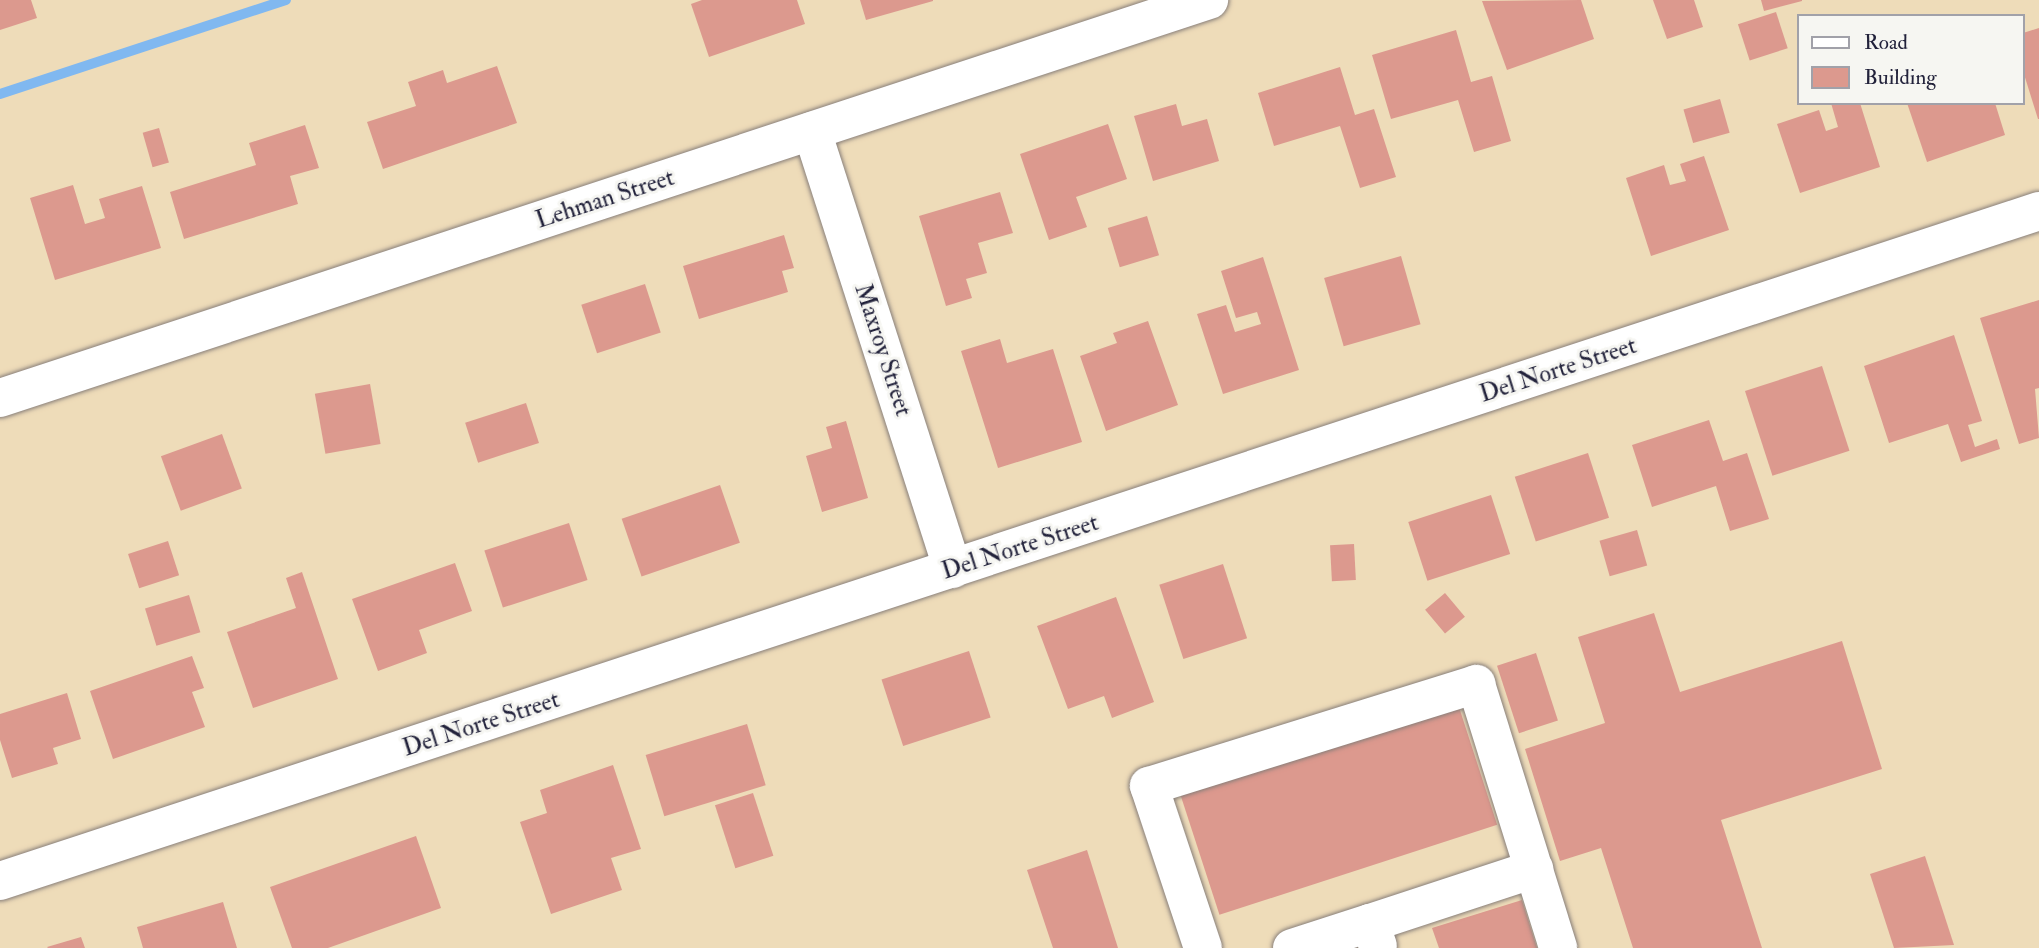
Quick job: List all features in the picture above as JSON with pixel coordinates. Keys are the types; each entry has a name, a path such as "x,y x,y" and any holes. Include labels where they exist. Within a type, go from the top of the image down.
{"street":[{"name":"Lehman Street","path":"0,398 1209,0"},
{"name":"Maxroy Street","path":"812,131 953,569"},
{"name":"Del Norte Street","path":"0,881 2039,211"},
{"path":"1203,948 1149,786 1476,684 1558,948"},
{"path":"1292,948 1374,935 1534,869"}],"building":[{"path":"0,0 31,0 37,18 0,30"},
{"path":"702,0 797,0 805,24 709,57 691,4"},
{"path":"860,0 933,0 933,1 866,20"},
{"path":"1581,0 1594,39 1507,70 1482,1"},
{"path":"1653,0 1694,0 1703,27 1667,39"},
{"path":"1761,0 1802,0 1802,1 1764,11"},
{"path":"1776,12 1788,48 1750,61 1738,24"},
{"path":"2039,28 2039,119 2025,77 2025,32"},
{"path":"1456,30 1471,82 1492,76 1511,141 1474,152 1458,100 1391,119 1372,55"},
{"path":"497,66 517,123 383,169 367,122 416,106 408,82 443,70 447,83"},
{"path":"1340,67 1355,115 1374,109 1396,177 1360,188 1340,126 1274,146 1258,93"},
{"path":"1720,99 1730,133 1693,143 1683,109"},
{"path":"1176,104 1182,126 1207,119 1219,161 1153,181 1134,116"},
{"path":"1832,105 1861,105 1880,167 1800,193 1777,124 1819,110 1826,131 1838,127"},
{"path":"1908,105 1996,105 2005,135 1927,162"},
{"path":"1108,124 1127,179 1076,197 1087,227 1049,240 1020,154"},
{"path":"305,125 319,168 290,176 298,204 184,239 170,192 256,165 249,143"},
{"path":"159,128 169,163 153,167 143,133"},
{"path":"1704,156 1729,230 1651,256 1626,178 1664,165 1670,185 1686,181 1680,164"},
{"path":"73,185 85,224 105,218 99,199 142,186 161,248 55,280 30,198"},
{"path":"1000,192 1013,233 978,243 987,273 966,279 972,298 946,306 919,216"},
{"path":"1147,216 1159,255 1120,267 1108,228"},
{"path":"784,235 794,268 782,271 788,292 699,319 683,266"},
{"path":"1401,256 1421,324 1344,346 1324,278"},
{"path":"1263,257 1299,370 1223,394 1197,314 1226,305 1235,332 1261,324 1257,312 1236,318 1221,271"},
{"path":"645,284 661,333 597,353 581,305"},
{"path":"2039,300 2039,388 2035,389 2039,438 2019,444 1980,318"},
{"path":"1148,321 1178,405 1106,431 1080,356 1117,343 1113,333"},
{"path":"1954,335 1982,421 1968,425 1975,447 1997,439 2000,449 1961,462 1948,424 1889,443 1864,366"},
{"path":"1000,339 1007,363 1053,349 1082,442 998,468 961,351"},
{"path":"1822,366 1850,451 1772,476 1745,391"},
{"path":"370,384 381,444 325,454 315,394"},
{"path":"526,403 539,443 478,463 465,423"},
{"path":"1709,420 1723,461 1747,453 1769,519 1730,531 1716,486 1652,507 1632,445"},
{"path":"846,421 868,498 822,512 806,456 832,448 826,427"},
{"path":"222,434 242,489 181,511 161,456"},
{"path":"1588,453 1609,518 1536,541 1515,477"},
{"path":"720,485 740,543 642,577 622,519"},
{"path":"1491,495 1510,554 1427,581 1408,522"},
{"path":"569,523 588,580 503,608 484,551"},
{"path":"1637,530 1647,566 1610,576 1600,541"},
{"path":"168,541 179,575 139,588 128,554"},
{"path":"1354,544 1356,580 1332,581 1330,545"},
{"path":"455,563 472,611 419,630 427,653 378,671 352,599"},
{"path":"1223,564 1247,638 1183,659 1159,585"},
{"path":"302,572 338,679 253,708 227,632 296,608 286,578"},
{"path":"1445,593 1465,617 1445,633 1425,610"},
{"path":"189,595 200,632 156,646 145,608"},
{"path":"1116,597 1154,702 1112,718 1104,696 1068,709 1037,626"},
{"path":"1654,613 1680,692 1842,641 1882,769 1721,820 1762,948 1633,948 1601,848 1560,861 1525,749 1605,723 1578,637"},
{"path":"969,651 991,718 903,746 882,679"},
{"path":"1536,653 1558,721 1519,733 1497,666"},
{"path":"192,656 204,688 192,692 205,727 113,759 90,691"},
{"path":"67,693 81,739 53,748 58,764 12,778 0,740 0,714"},
{"path":"1457,701 1497,825 1219,915 1179,791"},
{"path":"747,724 766,785 664,816 646,755"},
{"path":"613,765 641,849 611,858 622,890 551,914 520,822 547,813 540,790"},
{"path":"753,793 773,856 735,868 715,805"},
{"path":"416,836 441,908 328,948 292,948 270,887"},
{"path":"1087,850 1118,948 1053,948 1027,870"},
{"path":"1925,856 1954,945 1894,948 1870,874"},
{"path":"1522,900 1537,948 1439,948 1432,928"},
{"path":"223,902 237,948 143,948 137,927"},
{"path":"81,937 85,948 47,947"}],"waterway":[{"path":"0,94 286,0"}]}
